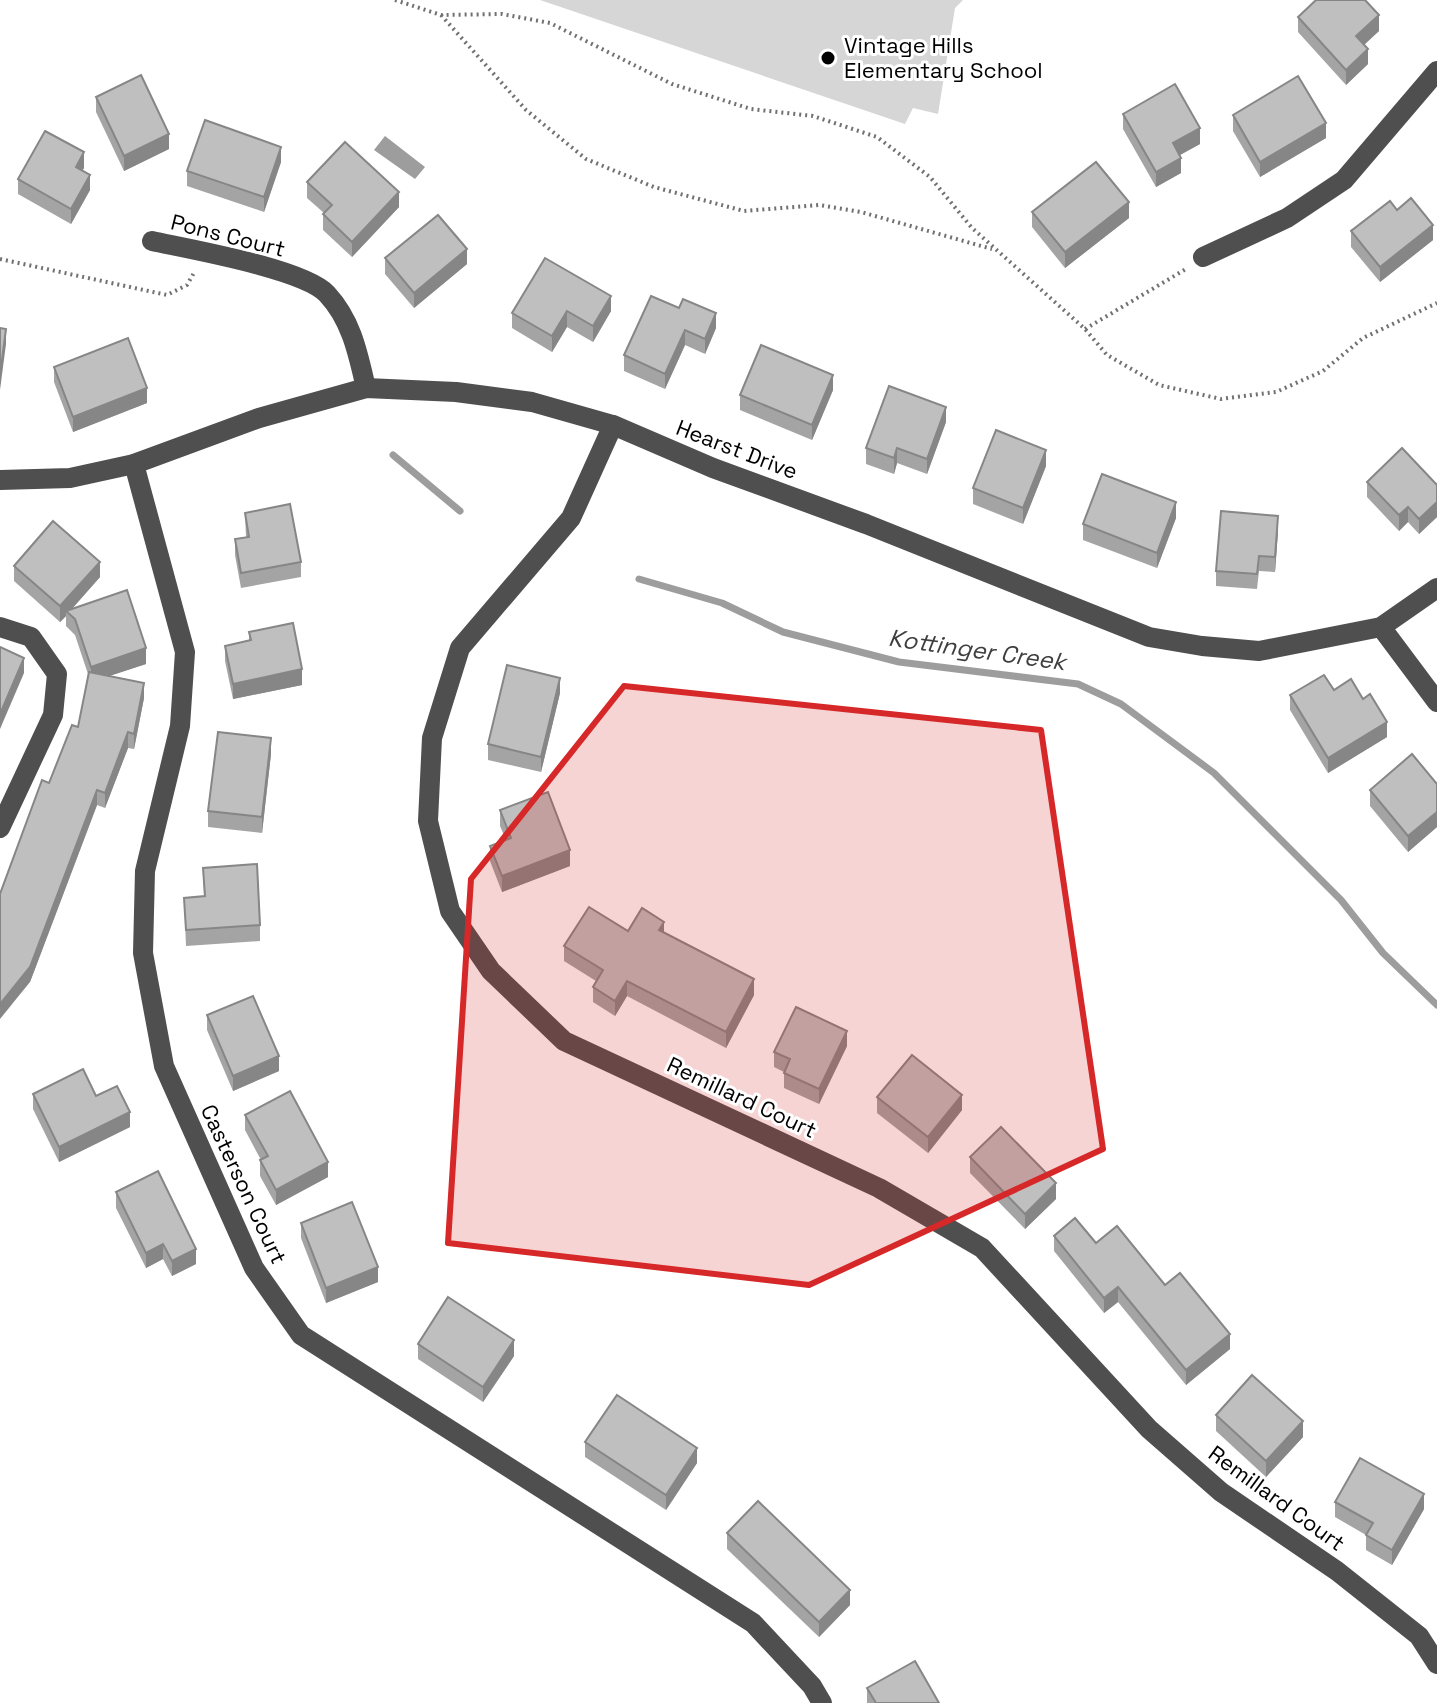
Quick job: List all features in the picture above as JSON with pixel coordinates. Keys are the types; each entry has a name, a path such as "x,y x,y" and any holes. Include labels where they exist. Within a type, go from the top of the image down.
{"street":[{"path":"1203,257 1287,218 1344,180 1437,71"},
{"name":"Pons Court","path":"152,241 277,270 325,292 353,333 366,388"},
{"name":"Hearst Drive","path":"0,480 70,478 134,464 259,418 366,388 456,392 532,402 613,425 1149,637 1259,651 1381,627 1437,588"},
{"name":"Remillard Court","path":"613,425 571,518 460,648 432,738 428,821 450,911 491,971 564,1041 879,1188 982,1248 1149,1429 1221,1492 1337,1571 1419,1636 1437,1664"},
{"name":"Casterson Court","path":"134,464 185,652 180,726 145,871 143,953 164,1066 254,1268 301,1335 753,1623 812,1686 822,1703"},
{"path":"0,627 31,637 57,674 53,715 0,828"},
{"path":"1381,627 1437,702"}],"path":[{"path":"395,0 441,15 502,14 550,23 672,84 751,109 813,116 877,137 930,177 994,249 1085,329 1107,355 1159,385 1221,399 1276,392 1323,371 1363,338 1437,303"},
{"path":"441,15 526,110 586,159 654,187 744,211 819,205 861,212 994,249"},
{"path":"0,259 167,295 187,285 200,252"},
{"path":"1085,329 1203,257"}],"highlighted area":[{"path":"624,686 1041,730 1103,1149 809,1285 448,1243 471,879"}],"shaded area":[{"name":"Vintage Hills Elementary School","path":"540,0 963,0 955,8 938,114 913,108 905,124"},
{"path":"385,136 425,167 415,179 374,150"}],"building":[{"path":"1316,0 1365,0 1379,15 1356,36 1368,49 1346,70 1298,17"},
{"path":"141,75 169,134 124,156 96,97"},
{"path":"1298,76 1326,123 1260,162 1233,115"},
{"path":"1175,84 1200,128 1173,143 1181,158 1156,172 1123,114"},
{"path":"205,120 281,147 264,197 187,171"},
{"path":"45,131 84,152 76,167 90,175 71,209 18,179"},
{"path":"345,142 399,192 352,242 323,214 332,205 307,182"},
{"path":"1096,162 1129,202 1065,252 1032,212"},
{"path":"1411,198 1433,225 1380,267 1351,231 1390,201 1397,210"},
{"path":"438,215 467,249 414,293 385,258"},
{"path":"545,258 611,296 593,326 567,311 552,336 512,313"},
{"path":"651,296 679,308 683,299 716,313 705,339 685,330 665,374 624,355"},
{"path":"0,328 6,329 0,375"},
{"path":"128,338 147,388 73,417 54,367"},
{"path":"761,345 833,375 812,425 740,395"},
{"path":"889,386 946,407 927,459 897,448 894,458 866,448"},
{"path":"996,430 1046,450 1023,508 973,488"},
{"path":"1402,448 1437,485 1437,502 1419,519 1408,507 1399,515 1367,482"},
{"path":"1102,474 1176,502 1157,553 1083,524"},
{"path":"290,504 301,562 241,573 235,539 249,537 245,513"},
{"path":"1221,511 1278,516 1275,557 1259,556 1257,574 1216,571"},
{"path":"53,521 100,562 60,606 14,566"},
{"path":"127,590 146,648 91,667 75,619 66,611"},
{"path":"293,623 302,669 233,684 225,646 251,640 249,632"},
{"path":"0,647 24,658 0,714"},
{"path":"507,665 560,678 541,757 488,744"},
{"path":"89,672 144,683 134,734 128,732 105,793 97,790 30,967 0,1004 0,894 42,780 49,783 72,725 78,727"},
{"path":"1324,675 1334,690 1351,679 1363,699 1370,694 1387,722 1328,758 1290,695"},
{"path":"218,732 271,738 262,817 208,811"},
{"path":"1412,754 1437,784 1437,812 1408,836 1370,790"},
{"path":"548,792 570,850 502,876 490,846 511,838 500,810"},
{"path":"257,864 260,925 186,930 184,898 205,896 203,868"},
{"path":"589,907 628,931 642,908 664,922 659,930 754,979 726,1032 627,981 615,1001 593,987 603,970 564,946"},
{"path":"253,996 279,1056 233,1076 207,1015"},
{"path":"796,1007 847,1031 819,1089 784,1073 790,1059 774,1052"},
{"path":"912,1055 962,1095 928,1137 877,1097"},
{"path":"83,1069 96,1096 117,1086 130,1112 59,1147 33,1094"},
{"path":"290,1091 328,1162 276,1190 260,1160 268,1156 245,1115"},
{"path":"1001,1127 1056,1183 1025,1214 970,1157"},
{"path":"158,1171 196,1249 172,1261 163,1244 146,1253 116,1192"},
{"path":"352,1202 378,1267 326,1288 301,1223"},
{"path":"1075,1218 1096,1243 1117,1226 1165,1285 1180,1273 1230,1334 1186,1370 1118,1287 1104,1298 1054,1236"},
{"path":"448,1297 514,1340 483,1387 418,1344"},
{"path":"1252,1375 1303,1421 1266,1461 1216,1415"},
{"path":"617,1395 697,1448 666,1495 585,1442"},
{"path":"1360,1458 1424,1494 1392,1550 1366,1535 1373,1523 1335,1502"},
{"path":"758,1501 850,1590 819,1622 727,1533"},
{"path":"915,1661 939,1703 876,1703 867,1688"}],"waterway":[{"name":"Kottinger Creek","path":"393,455 460,511"},
{"name":"Kottinger Creek","path":"639,579 722,603 783,632 899,662 1078,684 1121,704 1214,773 1341,900 1383,953 1437,1005"}],"place":[{"name":"Vintage Hills Elementary School","path":"828,58"}]}
